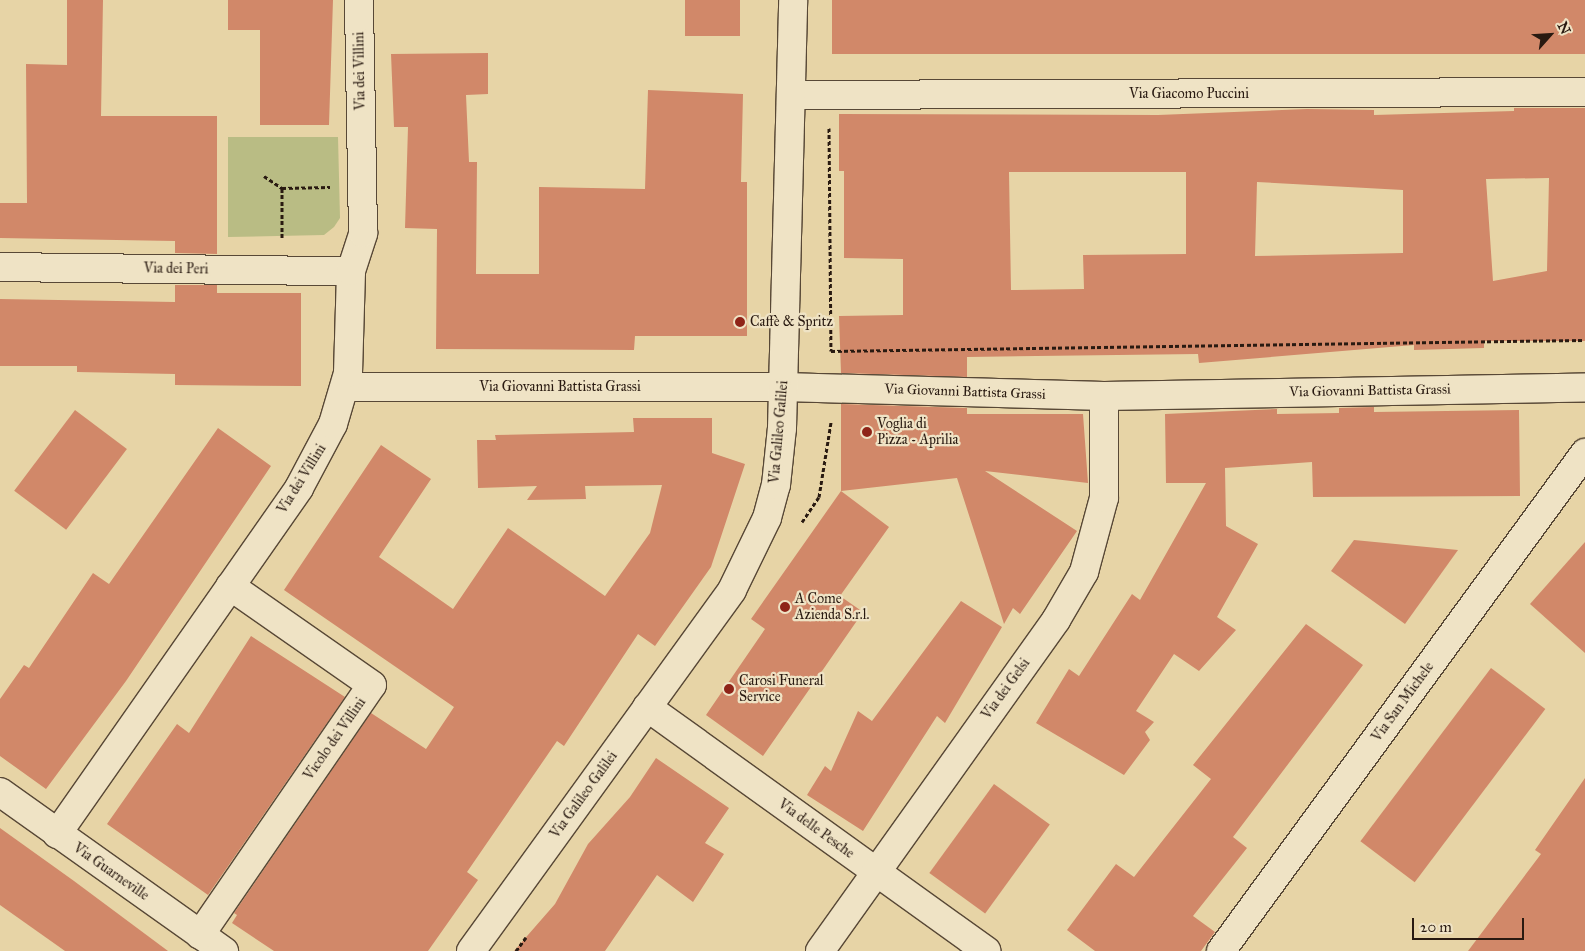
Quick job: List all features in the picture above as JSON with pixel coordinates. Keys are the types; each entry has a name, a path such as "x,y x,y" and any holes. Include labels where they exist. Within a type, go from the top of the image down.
{"street":[{"name":"Via dei Villini","path":"57,834 319,456 345,387 352,331 351,271 363,233 359,0"},
{"name":"Via Galileo Galilei","path":"471,951 732,590 761,534 777,476 784,387 793,0"},
{"name":"Via Giacomo Puccini","path":"792,95 1585,92"},
{"name":"Via dei Peri","path":"0,267 351,271"},
{"name":"Via Giovanni Battista Grassi","path":"345,387 784,387 1104,396 1585,388"},
{"name":"Via dei Gelsi","path":"820,951 1056,620 1084,572 1104,498 1104,396"},
{"name":"Via San Michele","path":"1221,951 1585,453"},
{"name":"Vicolo dei Villini","path":"200,935 372,685 230,586"},
{"name":"Via delle Pesche","path":"647,708 986,951"},
{"name":"Via Guarneville","path":"0,792 224,951"}],"path":[{"path":"829,123 831,351 1585,340"},
{"path":"264,176 282,188 334,187"},
{"path":"282,188 282,243"}],"green space":[{"path":"228,137 338,137 340,218 334,227 324,235 228,237"}],"building":[{"path":"67,0 103,0 101,116 217,116 217,254 175,253 175,241 0,238 0,203 27,203 26,64 67,65"},
{"path":"228,0 333,0 329,125 260,125 260,30 228,30"},
{"path":"685,0 740,0 740,36 685,36"},
{"path":"832,0 1585,0 1585,54 832,54"},
{"path":"488,53 488,94 466,95 469,162 477,162 476,274 539,274 539,187 645,189 648,90 743,94 741,182 747,182 747,336 635,336 634,350 436,349 437,229 405,228 408,127 394,127 391,54"},
{"path":"1514,108 1585,108 1585,341 1484,341 1484,348 1414,350 1414,345 1199,363 1198,354 967,357 967,377 841,373 839,316 903,315 903,259 844,258 844,171 839,171 839,114 1158,115 1307,109 1374,110 1374,115 1514,111","holes":["1009,172 1186,172 1186,254 1083,255 1084,289 1011,290","1549,178 1547,271 1493,281 1486,179","1257,182 1403,190 1403,253 1255,256"]},
{"path":"175,285 217,285 217,293 301,293 301,386 175,385 175,374 77,372 77,366 0,366 0,299 175,302"},
{"path":"841,404 967,408 967,414 1083,414 1088,483 985,471 1077,531 1020,614 1013,608 1004,624 957,478 841,491"},
{"path":"1374,407 1374,412 1519,410 1520,496 1313,497 1312,462 1225,468 1226,526 1258,544 1217,617 1236,630 1199,671 1174,654 1136,711 1154,722 1145,732 1150,740 1124,775 1036,723 1069,669 1079,676 1132,594 1140,600 1206,483 1166,483 1165,414 1277,409 1277,414 1339,413 1339,408"},
{"path":"75,410 127,449 66,530 14,491"},
{"path":"633,418 712,418 712,453 745,464 711,567 655,646 638,634 564,746 557,741 467,872 478,880 428,951 274,951 232,923 237,915 234,913 371,713 426,749 454,707 284,590 381,445 431,479 379,557 453,609 508,528 605,596 650,533 662,485 585,486 586,499 527,500 537,486 478,488 477,440 496,440 495,435 634,432"},
{"path":"218,428 271,466 126,681 46,789 0,756 0,699 24,665 29,668 93,573 109,584"},
{"path":"841,491 889,527 840,596 863,612 763,756 706,715 765,629 751,619"},
{"path":"1354,540 1458,550 1405,624 1331,571"},
{"path":"1585,542 1585,653 1530,604"},
{"path":"961,601 1002,627 945,723 937,716 863,831 807,795 825,766 831,771 858,711 872,721"},
{"path":"1306,624 1363,665 1233,837 1247,848 1193,916 1215,932 1201,951 1095,951 1067,930 1116,864 1134,877 1211,779 1193,765"},
{"path":"251,636 345,697 208,895 107,824 177,724 189,733"},
{"path":"1491,668 1545,709 1415,882 1360,841"},
{"path":"656,758 729,808 705,843 724,854 693,902 657,875 605,951 514,951 555,904 588,844 630,797"},
{"path":"1585,778 1585,951 1468,951 1541,854 1535,850"},
{"path":"994,784 1050,825 985,914 929,873"},
{"path":"0,828 168,951 65,951 0,905"}],"place":[{"name":"Caffè & Spritz","path":"740,322"},
{"name":"Voglia di Pizza - Aprilia","path":"867,432"},
{"name":"A Come Azienda S.r.l.","path":"785,607"},
{"name":"Carosi Funeral Service","path":"729,689"}]}
